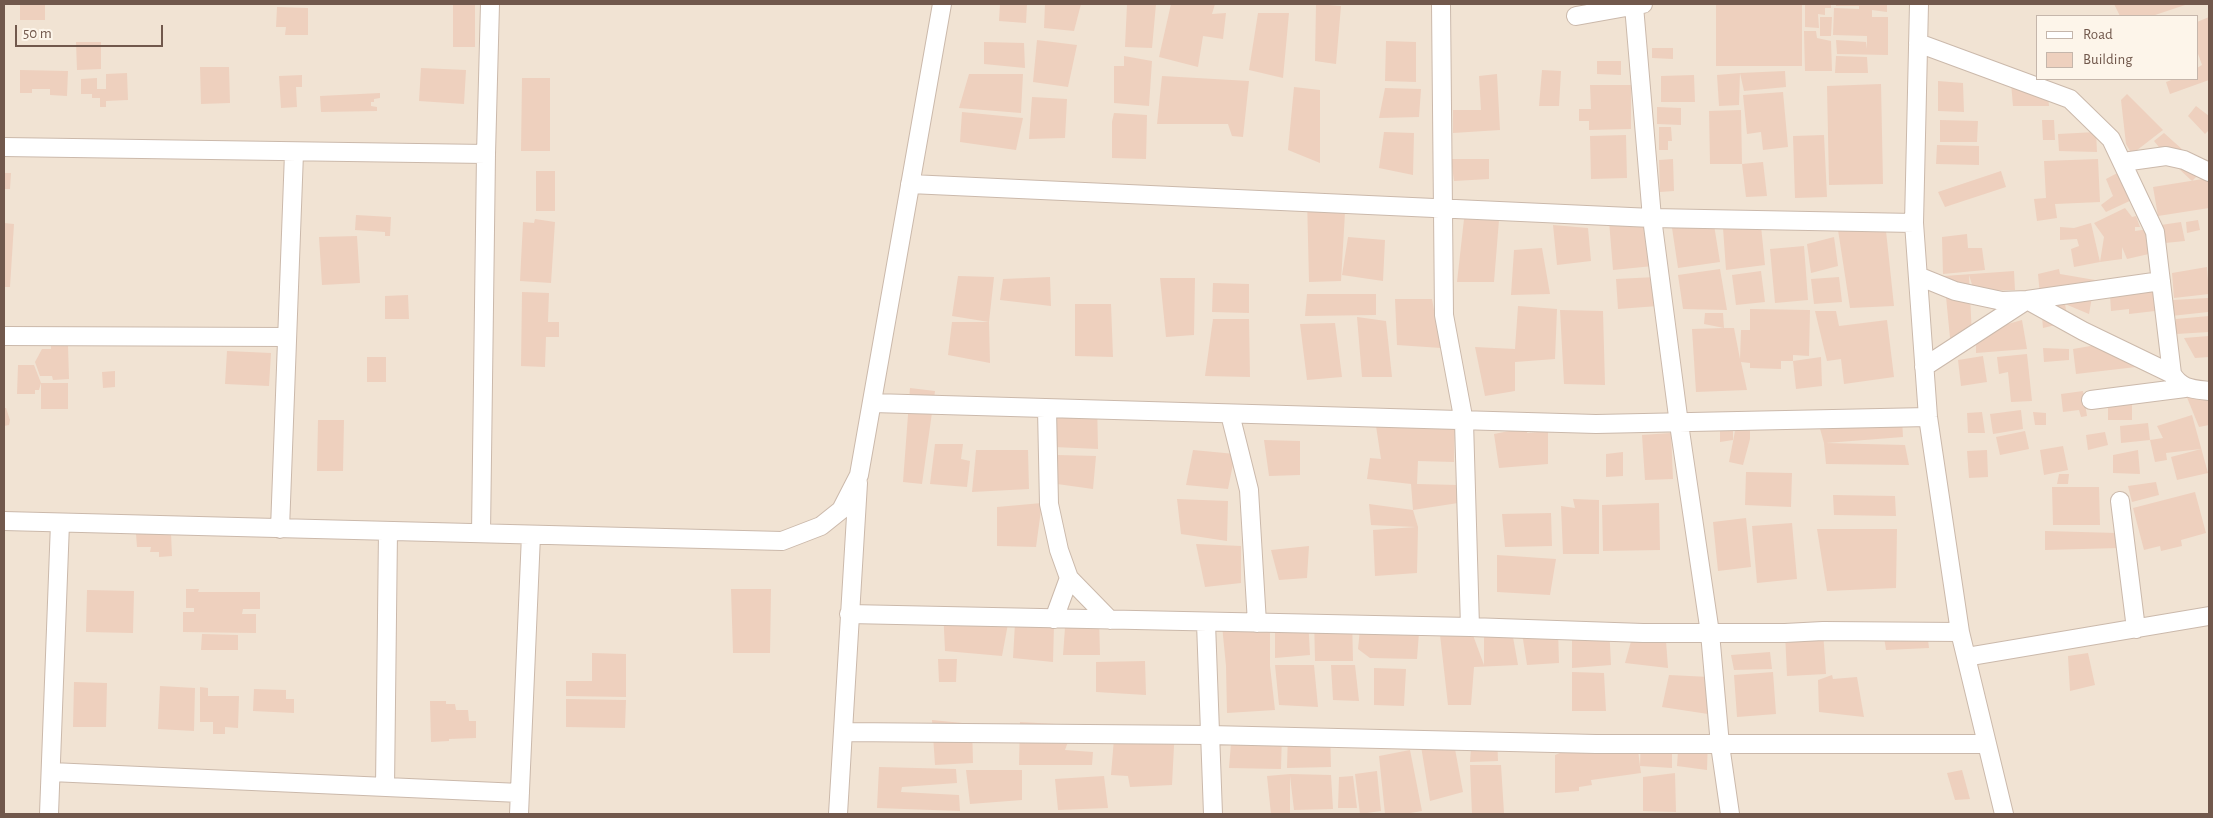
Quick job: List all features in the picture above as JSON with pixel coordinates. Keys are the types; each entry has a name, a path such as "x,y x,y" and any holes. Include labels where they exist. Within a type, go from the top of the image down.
{"street":[{"path":"481,534 490,4"},
{"path":"838,814 859,475 942,4"},
{"path":"1441,4 1444,315 1464,422 1470,627"},
{"path":"1919,4 1914,222 1928,417 1960,632 2004,814"},
{"path":"1576,16 1638,5 1652,218 1679,424 1710,634 1720,745 1730,814"},
{"path":"1918,43 2070,99 2111,139 2155,232 2172,374 2177,382 2185,388"},
{"path":"4,147 294,153 486,154"},
{"path":"280,529 294,153"},
{"path":"2123,162 2166,156 2184,160 2209,172"},
{"path":"910,184 1442,210 1652,218 1914,222"},
{"path":"1918,276 1956,291 2002,301 2027,300 2161,281"},
{"path":"1924,367 2027,300"},
{"path":"2027,300 2083,331 2172,374"},
{"path":"4,336 287,337"},
{"path":"2092,400 2185,388 2209,391"},
{"path":"873,403 1464,422 1679,424 1928,417"},
{"path":"1047,409 1049,504 1059,550 1069,578 1110,620"},
{"path":"1230,414 1249,490 1257,623"},
{"path":"4,521 782,541 821,526 840,510 859,475"},
{"path":"2120,500 2136,629"},
{"path":"49,814 60,523"},
{"path":"385,787 388,532"},
{"path":"518,814 531,535"},
{"path":"1054,618 1069,578"},
{"path":"849,614 1710,634 1823,631 1960,632"},
{"path":"1966,657 2209,616"},
{"path":"1206,623 1213,814"},
{"path":"843,732 1209,735 1586,744 1986,744"},
{"path":"51,772 520,792"}],"shaded area":[{"path":"4,4 2209,4 2209,814 4,814"}],"building":[{"path":"20,4 45,4 45,20 20,20"},
{"path":"453,4 475,4 475,47 453,47"},
{"path":"1000,4 1027,4 1026,23 999,21"},
{"path":"1045,4 1081,4 1074,31 1044,28"},
{"path":"1127,4 1156,4 1152,48 1125,47"},
{"path":"1171,4 1215,4 1212,14 1226,13 1223,39 1203,36 1198,67 1159,57"},
{"path":"1316,4 1341,6 1336,64 1315,61"},
{"path":"1716,4 1802,4 1802,66 1716,66"},
{"path":"1805,4 1831,4 1831,8 1825,8 1825,15 1818,14 1819,28 1805,27"},
{"path":"1836,4 1887,4 1887,12 1872,10 1872,17 1888,17 1888,55 1837,54 1836,40 1866,42 1867,49 1867,36 1833,35 1834,8 1859,9 1859,6 1836,6"},
{"path":"2114,4 2188,4 2155,15 2120,15"},
{"path":"277,7 308,8 308,35 285,35 286,27 276,27"},
{"path":"1258,13 1289,13 1283,78 1249,70"},
{"path":"1820,17 1832,17 1831,36 1820,36"},
{"path":"2209,17 2209,80 2170,94 2166,82 2171,80 2198,80 2198,67 2202,65 2198,54 2198,22"},
{"path":"1804,31 1816,31 1817,38 1831,41 1832,71 1805,71"},
{"path":"1037,40 1077,45 1068,87 1033,82"},
{"path":"1386,41 1416,42 1416,82 1385,81"},
{"path":"76,42 101,42 101,69 77,70"},
{"path":"984,42 1024,43 1025,68 984,64"},
{"path":"1652,48 1673,48 1673,59 1652,58"},
{"path":"1124,56 1152,61 1149,106 1114,103 1114,66 1124,66"},
{"path":"1836,56 1867,57 1868,73 1835,73"},
{"path":"1597,61 1621,61 1621,75 1597,74"},
{"path":"200,67 229,67 230,103 201,104"},
{"path":"421,68 466,70 464,104 419,101"},
{"path":"20,70 68,71 67,96 50,95 50,89 32,89 32,93 20,93"},
{"path":"1542,70 1561,71 1559,106 1539,106"},
{"path":"1785,71 1786,87 1744,91 1740,73"},
{"path":"127,73 128,100 106,101 106,107 100,107 100,98 92,98 92,94 81,94 81,79 97,78 97,89 106,89 106,74"},
{"path":"1740,73 1739,105 1719,106 1717,75"},
{"path":"969,74 1023,74 1021,113 959,108"},
{"path":"1497,74 1500,130 1453,133 1453,110 1481,110 1479,76"},
{"path":"302,75 302,87 296,87 297,107 281,108 279,76"},
{"path":"1694,75 1695,102 1661,102 1661,76"},
{"path":"1162,76 1249,81 1243,137 1232,136 1228,124 1157,124"},
{"path":"522,78 550,78 550,151 521,151"},
{"path":"1938,81 1963,83 1964,112 1938,111"},
{"path":"2011,83 2047,84 2049,106 2013,106"},
{"path":"1881,84 1883,184 1829,185 1827,86"},
{"path":"1590,85 1631,85 1631,129 1589,130 1589,121 1579,121 1579,109 1591,109"},
{"path":"1294,87 1320,90 1320,163 1288,150"},
{"path":"1385,88 1421,89 1419,117 1379,118"},
{"path":"1783,92 1788,147 1763,150 1761,132 1747,134 1743,95"},
{"path":"380,93 380,98 374,99 374,102 371,102 371,106 377,107 377,111 321,112 320,96"},
{"path":"2127,94 2163,130 2132,154 2126,144 2121,100"},
{"path":"1032,97 1067,99 1065,138 1029,139"},
{"path":"2196,106 2209,116 2209,130 2205,134 2188,116"},
{"path":"1657,107 1681,108 1681,125 1657,124"},
{"path":"1741,110 1742,164 1710,164 1709,111"},
{"path":"962,112 1023,118 1016,150 960,142"},
{"path":"1114,113 1147,115 1146,159 1112,158 1112,122"},
{"path":"1940,120 1978,121 1977,142 1940,142"},
{"path":"2042,120 2054,120 2055,140 2043,140"},
{"path":"1659,127 1671,127 1672,141 1668,141 1668,150 1659,150"},
{"path":"1384,132 1414,133 1413,175 1379,168"},
{"path":"2096,132 2097,152 2059,151 2058,134"},
{"path":"2164,133 2184,151 2172,163 2154,141"},
{"path":"1626,135 1627,178 1591,179 1590,136"},
{"path":"1824,135 1827,197 1795,198 1793,136"},
{"path":"1937,145 1979,146 1979,165 1936,164"},
{"path":"1451,159 1489,159 1489,179 1454,181"},
{"path":"1673,159 1674,191 1660,192 1659,160"},
{"path":"2098,159 2100,202 2055,204 2057,218 2037,221 2034,199 2046,198 2044,161"},
{"path":"1763,162 1767,196 1746,197 1742,164"},
{"path":"2176,166 2204,169 2192,181"},
{"path":"2123,170 2136,198 2106,212 2101,205 2113,196 2106,179"},
{"path":"536,171 555,171 555,211 536,211"},
{"path":"2001,171 2006,187 1945,207 1938,192"},
{"path":"4,173 11,173 10,189 4,189"},
{"path":"2209,178 2209,208 2158,216 2153,187"},
{"path":"1346,195 1341,281 1309,282 1307,197"},
{"path":"2125,208 2132,217 2136,216 2140,227 2135,227 2135,231 2149,229 2153,253 2127,259 2122,247 2122,259 2100,262 2104,237 2094,223"},
{"path":"356,215 391,217 390,236 385,236 385,232 355,230"},
{"path":"535,219 555,222 551,283 520,281 523,222 534,223"},
{"path":"1464,219 1499,220 1494,282 1457,282"},
{"path":"2198,220 2200,230 2187,233 2186,222"},
{"path":"1609,221 1648,222 1653,266 1613,270"},
{"path":"2181,222 2185,241 2165,243 2161,225"},
{"path":"4,223 14,224 10,287 4,287"},
{"path":"2091,223 2100,262 2074,267 2071,249 2079,246 2077,239 2060,240 2060,227 2074,228"},
{"path":"1553,225 1588,228 1591,261 1557,265"},
{"path":"1714,225 1720,262 1678,268 1672,228"},
{"path":"1761,226 1765,265 1726,270 1723,228"},
{"path":"1838,230 1886,231 1894,306 1850,308"},
{"path":"1967,234 1968,248 1982,248 1985,270 1943,274 1942,237"},
{"path":"357,236 360,283 322,285 319,237"},
{"path":"1348,237 1385,240 1383,281 1342,275"},
{"path":"1834,237 1838,266 1811,273 1807,244"},
{"path":"1804,246 1808,300 1775,303 1770,249"},
{"path":"1542,248 1550,294 1511,295 1514,250"},
{"path":"2207,267 2209,294 2174,298 2172,273"},
{"path":"1720,269 1727,310 1683,309 1678,275"},
{"path":"2059,269 2060,274 2095,280 2089,314 2065,304 2068,322 2043,328 2038,274"},
{"path":"1761,271 1765,302 1736,305 1732,275"},
{"path":"2014,271 2015,290 1974,291 1969,275 1972,336 1950,338 1944,276"},
{"path":"2151,273 2155,311 2129,314 2129,309 2111,311 2109,279"},
{"path":"958,276 994,277 989,322 952,316"},
{"path":"1050,277 1051,306 1000,300 1003,279"},
{"path":"1656,277 1658,306 1618,309 1616,279"},
{"path":"1839,277 1842,302 1814,304 1811,279"},
{"path":"1160,278 1195,278 1194,335 1166,337"},
{"path":"1213,283 1249,284 1249,313 1212,312"},
{"path":"522,292 549,293 548,322 559,322 559,337 546,337 545,367 521,366"},
{"path":"1307,294 1376,294 1376,315 1305,316"},
{"path":"408,295 409,319 385,319 385,296"},
{"path":"2208,298 2208,312 2171,316 2173,300"},
{"path":"1395,299 1432,299 1441,348 1397,345"},
{"path":"1075,304 1111,304 1113,357 1075,356"},
{"path":"1518,306 1557,309 1555,359 1515,362 1515,391 1485,396 1475,347 1515,349"},
{"path":"1750,309 1810,310 1809,356 1793,355 1793,361 1781,361 1781,369 1750,368 1750,363 1741,362 1747,390 1696,392 1692,329 1734,328 1740,359 1741,330 1750,330"},
{"path":"1560,310 1603,311 1605,385 1564,384"},
{"path":"1815,311 1836,311 1839,326 1887,320 1894,377 1844,384 1841,359 1827,361"},
{"path":"1705,313 1723,313 1724,328 1704,324"},
{"path":"2209,316 2209,332 2176,334 2176,319"},
{"path":"1357,317 1386,321 1392,377 1362,377"},
{"path":"1213,319 1249,319 1250,377 1205,376"},
{"path":"2022,320 2027,349 1976,353 1976,333"},
{"path":"952,322 989,322 990,363 948,355"},
{"path":"1335,323 1342,377 1307,380 1300,324"},
{"path":"2209,336 2209,357 2195,358 2184,338"},
{"path":"2102,344 2134,360 2136,367 2076,374 2073,349"},
{"path":"51,345 68,345 69,379 53,380 52,376 40,376 35,362 42,349 51,349"},
{"path":"2043,348 2069,349 2069,360 2044,362"},
{"path":"227,351 271,353 269,386 225,384"},
{"path":"2027,354 2032,401 2011,402 2008,372 1999,374 1997,357"},
{"path":"1983,356 1987,382 1961,386 1958,360"},
{"path":"367,357 386,357 386,382 367,382"},
{"path":"1821,357 1822,386 1796,389 1793,361"},
{"path":"18,365 34,365 41,383 39,390 35,390 35,394 17,394"},
{"path":"115,371 115,387 103,388 102,372"},
{"path":"41,383 68,383 68,409 41,409"},
{"path":"910,388 935,391 922,484 903,482"},
{"path":"2083,391 2087,416 2081,417 2079,410 2063,412 2061,394"},
{"path":"2209,392 2209,425 2199,427 2186,395"},
{"path":"2108,398 2132,398 2132,420 2108,420"},
{"path":"1056,401 1097,401 1098,449 1054,447"},
{"path":"4,408 6,408 10,420 9,425 4,426"},
{"path":"2021,410 2023,429 1993,434 1990,414"},
{"path":"1982,412 1985,433 1968,433 1967,413"},
{"path":"2033,412 2046,413 2046,425 2035,425"},
{"path":"2192,415 2208,473 2177,480 2171,457 2201,449 2166,453 2167,460 2155,462 2150,440 2163,438 2157,426"},
{"path":"1506,416 1531,417 1527,433 1548,431 1548,464 1499,468 1494,434 1509,431"},
{"path":"1902,418 1903,437 1826,443 1905,445 1909,465 1826,464 1824,443 1819,425"},
{"path":"318,420 344,420 343,471 317,471"},
{"path":"1455,421 1454,462 1418,461 1417,484 1458,485 1458,503 1413,510 1411,484 1367,479 1370,458 1381,459 1376,426"},
{"path":"2148,423 2150,440 2121,443 2120,426"},
{"path":"1733,425 1733,440 1720,442 1720,426"},
{"path":"1750,425 1750,439 1743,465 1729,462 1736,426"},
{"path":"2025,431 2029,449 2000,455 1996,437"},
{"path":"2105,432 2108,445 2088,450 2086,435"},
{"path":"1671,433 1673,479 1645,480 1642,435"},
{"path":"1264,440 1300,441 1300,475 1269,476"},
{"path":"935,444 963,444 961,459 970,461 967,487 930,484"},
{"path":"2063,446 2068,470 2044,475 2040,450"},
{"path":"976,450 1028,450 1029,489 972,492"},
{"path":"1193,450 1235,454 1228,489 1186,485"},
{"path":"1987,450 1988,477 1969,478 1967,451"},
{"path":"2138,450 2140,474 2113,473 2113,455"},
{"path":"1623,452 1623,476 1606,477 1606,454"},
{"path":"1058,455 1096,456 1093,489 1057,484"},
{"path":"1746,472 1792,473 1791,507 1745,505"},
{"path":"2059,474 2069,474 2068,484 2057,484"},
{"path":"2156,482 2159,495 2132,502 2128,486"},
{"path":"2052,487 2099,487 2100,525 2053,525"},
{"path":"2195,492 2206,533 2181,540 2182,546 2161,551 2160,546 2144,550 2133,508"},
{"path":"1833,495 1895,496 1896,516 1834,515"},
{"path":"1177,499 1228,501 1227,541 1181,534"},
{"path":"1573,499 1599,500 1599,554 1563,554 1561,506 1575,508"},
{"path":"1042,503 1036,547 997,546 997,507"},
{"path":"1659,503 1660,550 1603,551 1602,505"},
{"path":"1369,504 1413,510 1418,527 1417,573 1375,576 1373,530 1416,527 1371,525"},
{"path":"1551,513 1552,546 1505,547 1502,514"},
{"path":"1746,518 1751,567 1718,571 1713,522"},
{"path":"1792,523 1797,579 1757,583 1752,526"},
{"path":"1817,529 1897,529 1896,588 1827,591"},
{"path":"2045,531 2117,533 2119,548 2045,550"},
{"path":"171,533 172,556 159,557 159,552 150,552 151,547 137,547 136,534"},
{"path":"1196,544 1241,546 1241,583 1205,587"},
{"path":"1309,546 1307,578 1279,580 1271,550"},
{"path":"1497,555 1556,559 1550,595 1497,592"},
{"path":"186,589 199,589 198,592 260,592 260,609 243,609 242,614 256,614 256,633 183,632 183,612 194,612 194,608 186,608"},
{"path":"731,589 771,589 770,653 733,653"},
{"path":"87,590 134,591 133,633 86,632"},
{"path":"943,607 1010,613 1002,656 945,651"},
{"path":"1066,614 1099,616 1100,655 1063,655"},
{"path":"1221,615 1270,617 1270,666 1275,710 1227,713 1226,666"},
{"path":"1314,616 1352,617 1353,661 1315,661"},
{"path":"1308,617 1310,655 1275,658 1275,618"},
{"path":"1361,619 1420,619 1417,659 1370,658 1358,649"},
{"path":"1572,621 1609,624 1611,665 1572,668"},
{"path":"1015,623 1054,625 1053,662 1013,658"},
{"path":"1470,627 1484,665 1484,637 1513,637 1518,665 1474,667 1471,705 1448,705 1440,635"},
{"path":"1635,627 1665,627 1668,668 1625,663"},
{"path":"1558,630 1559,663 1527,665 1522,633"},
{"path":"1823,631 1826,674 1787,676 1785,633"},
{"path":"1927,632 1929,648 1886,650 1884,637"},
{"path":"202,634 238,635 238,650 201,650"},
{"path":"1770,652 1772,669 1734,670 1731,655"},
{"path":"592,653 626,654 626,697 566,696 566,681 592,681"},
{"path":"2088,653 2095,685 2070,691 2068,656"},
{"path":"938,659 957,659 956,682 939,682"},
{"path":"1145,661 1146,695 1096,692 1096,662"},
{"path":"1275,665 1314,665 1318,707 1279,705"},
{"path":"1331,665 1355,665 1359,701 1333,700"},
{"path":"1374,668 1406,669 1404,706 1374,705"},
{"path":"1572,672 1604,673 1606,711 1572,711"},
{"path":"1773,672 1776,714 1737,717 1734,675"},
{"path":"1669,675 1710,677 1708,714 1662,707"},
{"path":"1832,675 1833,679 1857,677 1864,717 1819,712 1818,680"},
{"path":"74,682 107,683 106,727 73,727"},
{"path":"160,686 195,688 194,731 158,729"},
{"path":"200,687 208,688 208,696 239,696 238,728 225,727 225,734 213,734 213,722 200,722"},
{"path":"254,689 286,690 286,699 294,699 294,713 253,711"},
{"path":"566,699 626,700 625,728 566,727"},
{"path":"430,701 446,701 446,704 455,704 456,710 468,710 469,721 476,721 476,738 431,742"},
{"path":"932,720 972,724 973,763 935,765"},
{"path":"1020,722 1074,725 1065,750 1093,752 1092,765 1019,765"},
{"path":"1115,726 1175,726 1172,785 1130,787 1128,776 1111,775"},
{"path":"1330,729 1331,767 1287,768 1288,731"},
{"path":"1232,731 1282,733 1281,769 1229,768"},
{"path":"1452,733 1463,792 1430,801 1420,740"},
{"path":"1497,733 1498,761 1470,762 1472,735"},
{"path":"1636,734 1641,773 1591,780 1592,785 1579,787 1579,791 1555,793 1555,755 1574,747 1574,740"},
{"path":"1641,736 1672,736 1672,768 1640,766"},
{"path":"1679,736 1708,737 1707,770 1677,766"},
{"path":"1410,750 1422,811 1405,814 1385,814 1379,756"},
{"path":"1470,765 1501,765 1504,813 1472,814"},
{"path":"879,767 956,769 957,783 902,787 901,792 959,795 960,811 877,808"},
{"path":"966,770 1022,770 1022,800 970,804"},
{"path":"1962,770 1970,799 1955,800 1947,773"},
{"path":"1377,771 1381,811 1360,814 1355,774"},
{"path":"1675,773 1676,812 1643,811 1643,777"},
{"path":"1290,774 1331,775 1333,809 1294,810 1290,776 1290,814 1271,814 1267,776"},
{"path":"1104,776 1108,808 1058,810 1055,779"},
{"path":"1353,776 1357,808 1338,808 1339,777"}]}
